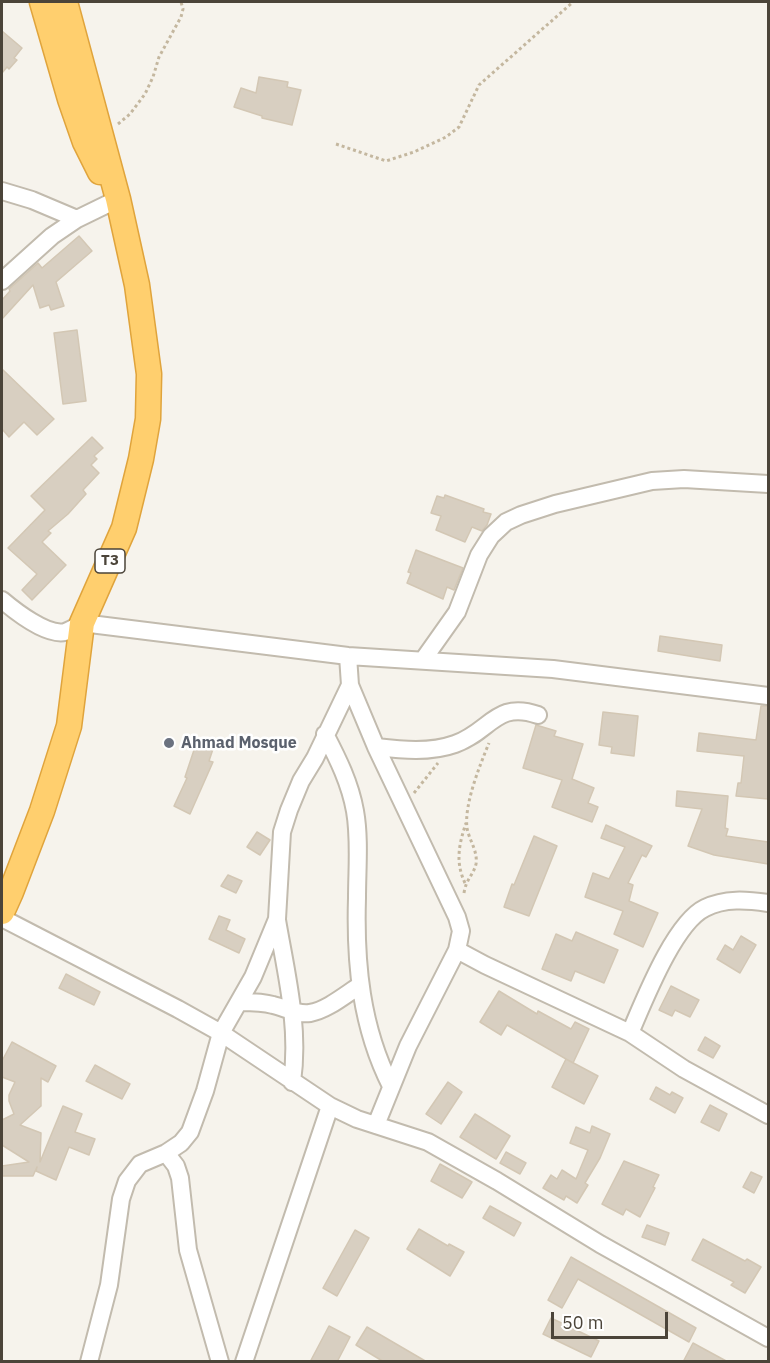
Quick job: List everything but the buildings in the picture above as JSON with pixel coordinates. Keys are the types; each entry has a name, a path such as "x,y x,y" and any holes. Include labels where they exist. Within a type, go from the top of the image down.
{"highway":[{"name":"T3","path":"42,2 85,142 95,165 118,199"},
{"name":"T3","path":"2,912 36,829 69,726 82,623 124,528 148,419 149,374 137,285 118,199 65,2"}],"street":[{"path":"2,191 32,200 77,219"},
{"path":"2,281 51,236 77,219 118,199"},
{"path":"423,660 457,612 491,536 506,522 521,514 652,481 684,479 768,484"},
{"path":"2,600 31,621 48,629 63,632 82,623 348,656 553,669 768,696"},
{"path":"348,656 350,685 376,747 457,917 461,931 457,950 427,1005 376,1125"},
{"path":"292,1082 296,1056 292,1011 277,919 282,832 289,810 350,685"},
{"path":"376,747 425,750 448,746 466,740 510,711 526,711 538,716"},
{"path":"325,734 346,775 355,812 358,849 359,986 373,1045 392,1086"},
{"path":"630,1033 669,951 693,916 720,902 737,900 768,903"},
{"path":"2,918 221,1033 330,1106 376,1125 428,1142 600,1244 768,1338"},
{"path":"89,1362 109,1285 121,1199 127,1181 140,1164 166,1153 181,1143 190,1132 205,1091 221,1033 240,1002 264,954 277,919"},
{"path":"457,950 630,1033 684,1069 768,1115"},
{"path":"240,1002 273,1005 307,1013 315,1012 359,986"},
{"path":"244,1362 330,1106"},
{"path":"166,1153 176,1166 180,1178 188,1250 220,1362"}],"path":[{"path":"102,139 130,114 145,94 159,57 182,17 181,2"},
{"path":"336,144 386,161 414,152 446,137 459,127 479,85 573,2"},
{"path":"465,901 465,885 460,874 458,852 474,788 489,742 492,721"},
{"path":"403,804 436,767 448,746"},
{"path":"465,885 476,862 467,827 467,818"}],"place":[{"name":"Ahmad Mosque","path":"169,743"}]}
